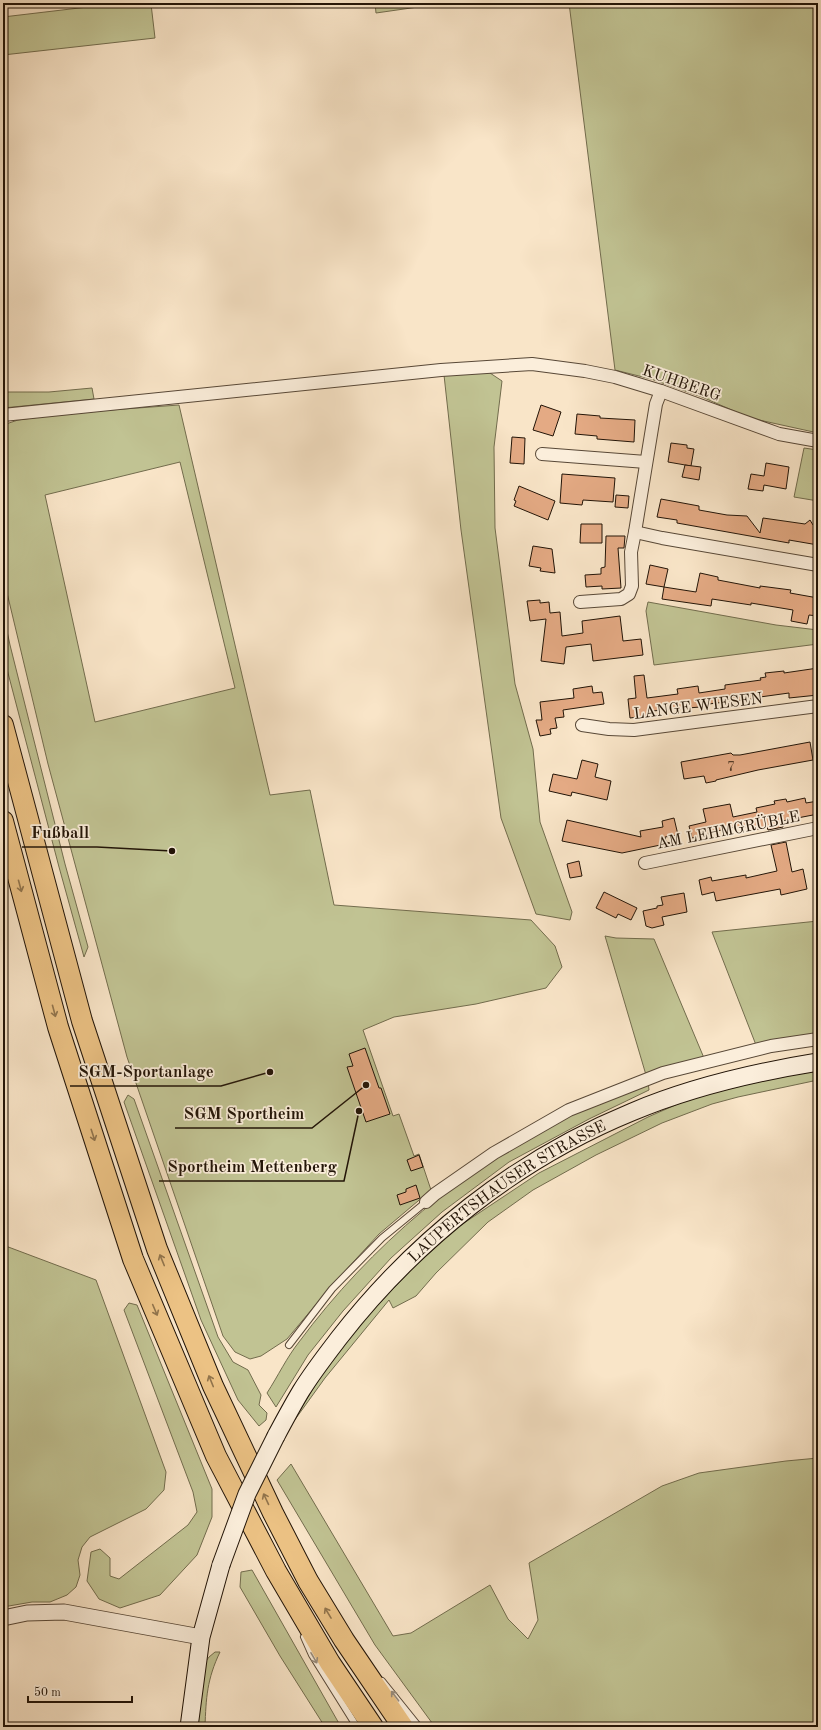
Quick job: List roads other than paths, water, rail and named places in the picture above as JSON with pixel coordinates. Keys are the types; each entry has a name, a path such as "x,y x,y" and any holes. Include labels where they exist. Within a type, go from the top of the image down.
{"highway":[{"path":"3,725 82,1021 157,1249 213,1386 273,1513 308,1581 344,1640 403,1727"},
{"path":"3,821 58,1027 133,1259 216,1456 276,1571 330,1663 373,1727"}],"main road":[{"name":"LAUPERTSHAUSER STRASSE","path":"189,1727 201,1637 220,1565 247,1494 276,1436 302,1390 356,1316 395,1272 445,1228 492,1190 537,1161 591,1130 634,1111 714,1084 774,1069 818,1062"}],"street":[{"name":"KUHBERG","path":"3,415 441,370 532,364 607,376 661,391 779,434 818,441"},
{"path":"580,602 621,599 629,594 632,586 631,552 656,404 661,391"},
{"path":"542,454 646,462"},
{"path":"635,532 818,565"},
{"name":"LANGE WIESEN","path":"582,725 609,730 634,730 818,706"},
{"name":"AM LEHMGRÜBLE","path":"645,863 818,828"},
{"path":"426,1202 449,1183 494,1153 569,1110 663,1073 771,1046 818,1039"},
{"path":"3,1618 16,1614 33,1612 64,1612 201,1637"}],"lane":[{"path":"289,1345 332,1289 382,1238 426,1202"},
{"path":"276,1571 297,1620"},
{"path":"303,1634 312,1655 357,1727"},
{"path":"344,1640 374,1672"},
{"path":"379,1677 419,1727"}],"place":[{"name":"Fußball","path":"172,851"},
{"name":"SGM-Sportanlage","path":"270,1072"},
{"name":"SGM Sportheim","path":"366,1085"},
{"name":"Sportheim Mettenberg","path":"359,1111"}]}
